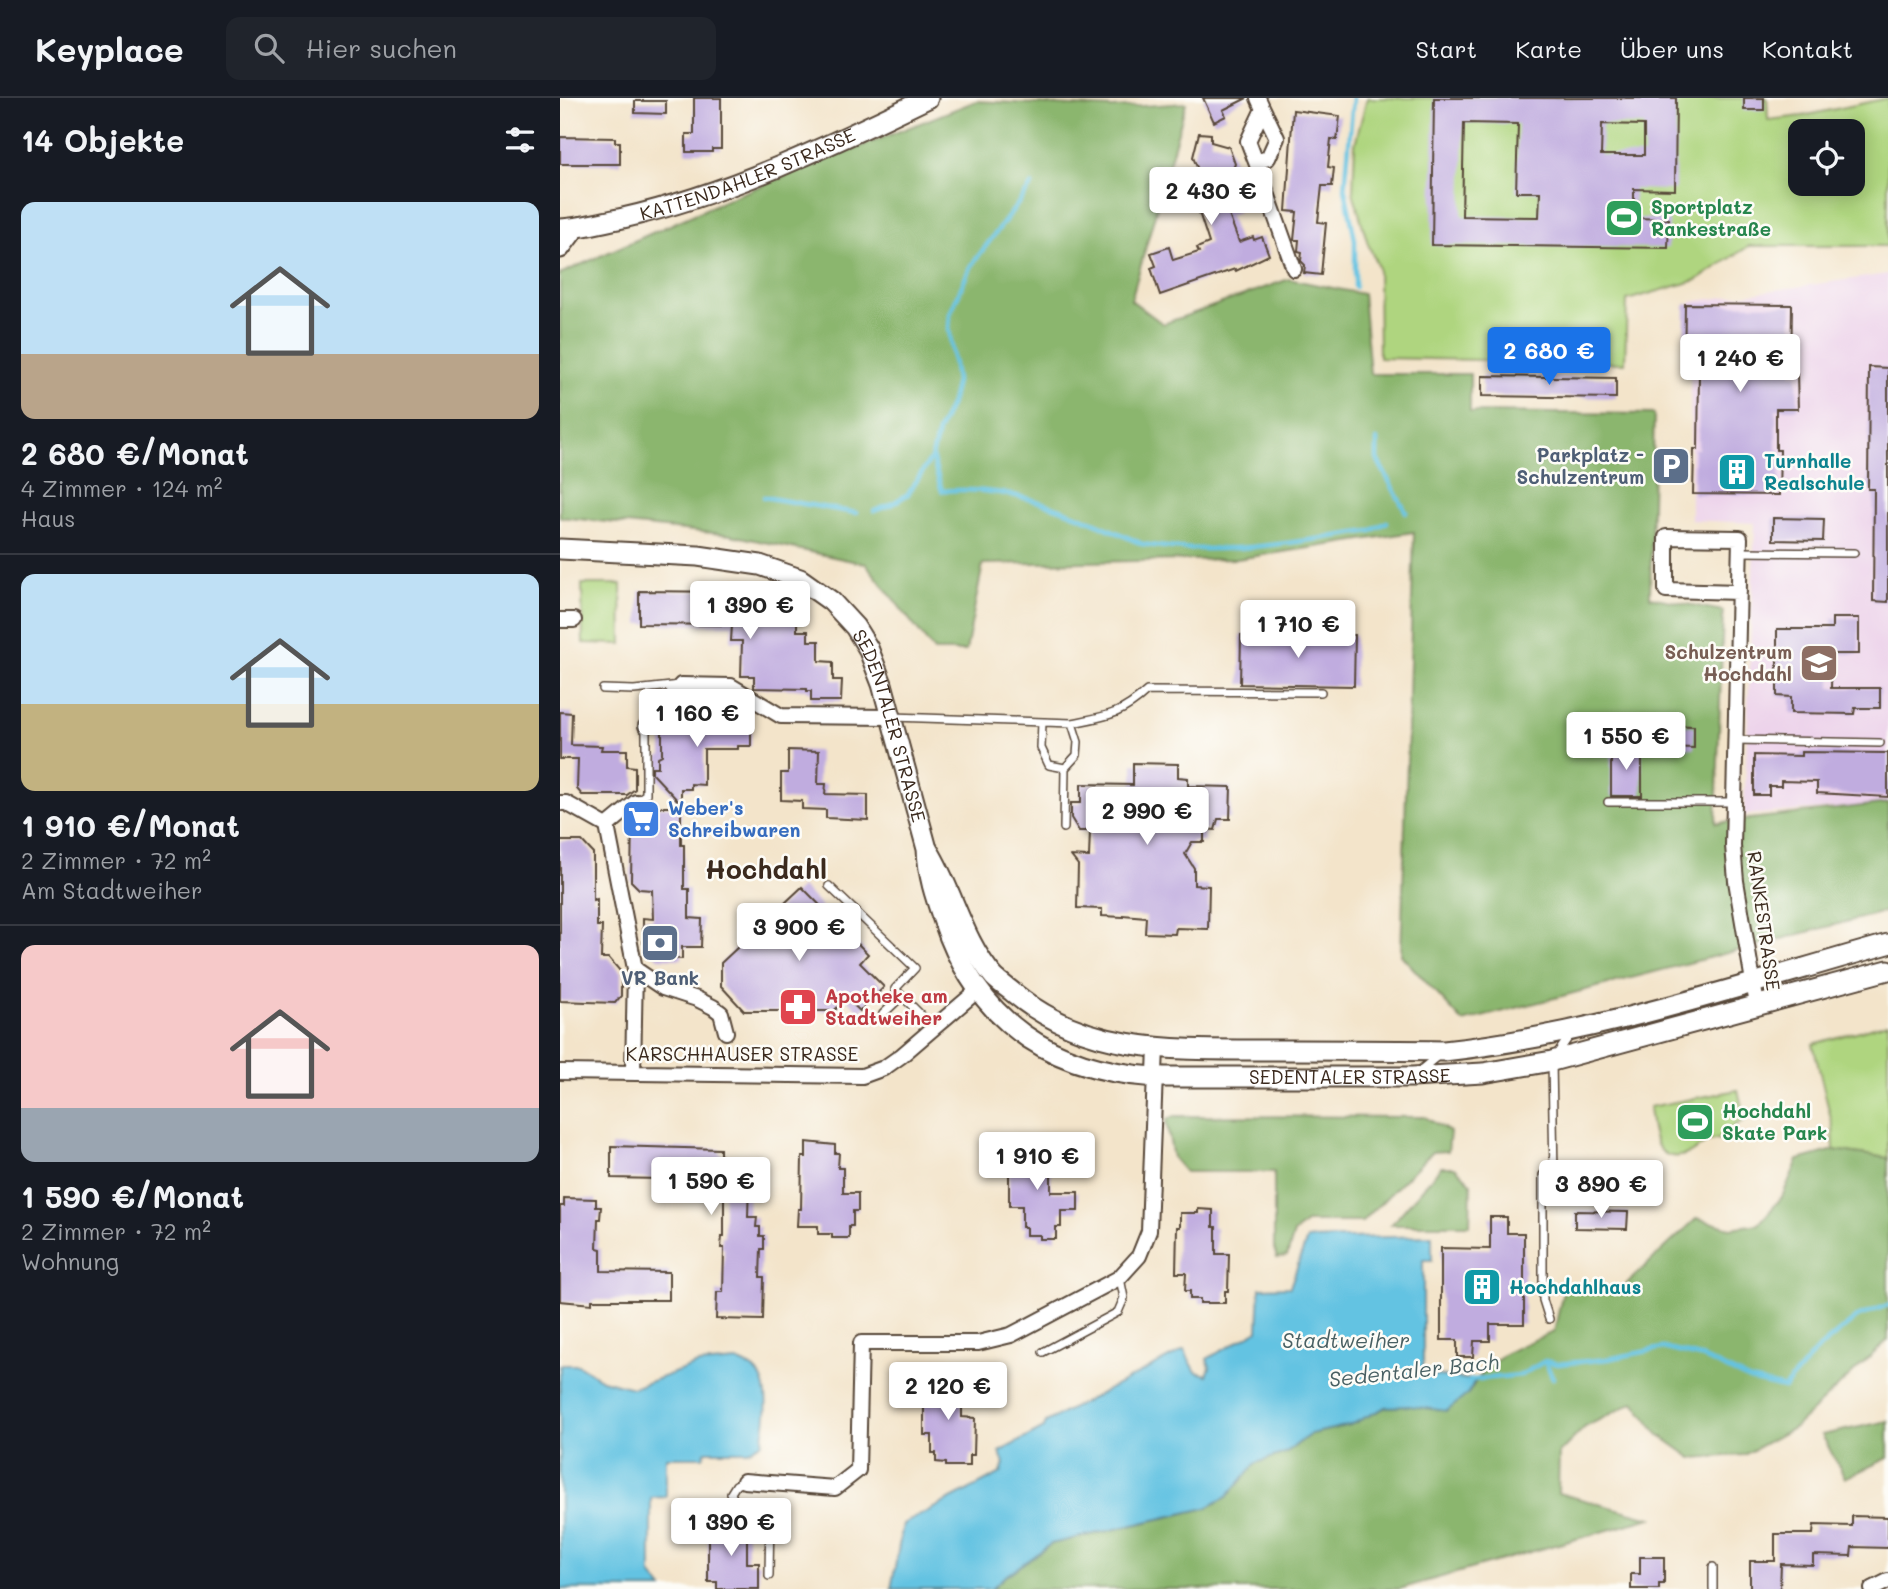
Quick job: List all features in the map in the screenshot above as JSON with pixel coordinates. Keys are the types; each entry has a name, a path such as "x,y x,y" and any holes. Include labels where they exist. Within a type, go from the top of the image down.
{"street":[{"name":"KATTENDAHLER STRASSE","path":"567,229 657,210 726,187 829,144 928,98"},
{"path":"1261,103 1248,141 1294,269"},
{"path":"1256,162 1268,158 1278,138 1261,103"},
{"path":"560,248 567,229"},
{"path":"1739,592 1666,590 1666,537 1740,538 1740,552"},
{"name":"SEDENTALER STRASSE","path":"564,545 698,556 760,565 800,579 831,601 855,627 868,648 891,717 927,849 928,874 950,939 978,990 1009,1025 1031,1041 1091,1067 1125,1075 1154,1077 1412,1077 1483,1073 1552,1061 1888,970"},
{"name":"RANKESTRASSE","path":"1740,552 1733,846 1736,881 1757,1005"},
{"path":"646,726 681,685 731,686 781,716 891,717"},
{"path":"607,827 636,802"},
{"path":"560,803 566,803 607,827 635,969 633,1073"},
{"name":"SEDENTALER STRASSE","path":"927,849 943,873 973,944 994,977 1029,1006 1060,1023 1094,1037 1128,1045 1180,1049 1444,1051 1572,1032 1888,944"},
{"path":"635,969 663,988 713,1007 721,1013 726,1032"},
{"path":"978,990 994,977"},
{"name":"KARSCHHAUSER STRASSE","path":"560,1072 862,1076 884,1068 978,990"},
{"path":"744,1481 835,1488 858,1470 861,1343 978,1343 1012,1335 1119,1278 1139,1256 1149,1231 1156,1047"},
{"path":"1872,1589 1888,1581"}],"lane":[{"path":"1740,552 1854,553"},
{"path":"603,688 634,690 681,685"},
{"path":"891,717 1072,723 1128,708 1147,691 1321,692"},
{"path":"1042,722 1041,748 1049,765 1065,768"},
{"path":"1064,828 1065,768 1077,755 1078,742 1072,723"},
{"path":"636,802 646,794 646,726"},
{"path":"1736,740 1880,743"},
{"path":"1608,802 1734,802"},
{"path":"829,886 915,968 895,989 934,1028"},
{"path":"883,1014 902,996"},
{"path":"1549,1319 1543,1300 1543,1175 1554,1175 1552,1061 1572,1032"},
{"path":"1412,1077 1444,1051"},
{"path":"1043,1352 1118,1312 1124,1298 1119,1278"},
{"path":"744,1481 736,1485 731,1493 734,1503 742,1510 770,1511 769,1576"},
{"path":"1713,1567 1713,1589"}],"shaded area":[{"name":"Schulzentrum Hochdahl","path":"1888,274 1888,804 1744,815 1755,523 1691,520 1690,302"}],"green space":[{"name":"Sportplatz Rankestraße","path":"1367,98 1767,98 1768,120 1803,116 1888,98 1888,246 1749,246 1697,280 1627,300 1625,363 1379,358 1378,267 1368,244 1353,192 1355,144"},
{"path":"976,101 1113,108 1186,103 1131,300 1163,324 1289,279 1363,294 1370,374 1470,374 1470,412 1654,414 1650,597 1723,611 1716,823 1888,803 1888,911 1463,1022 1401,955 1414,532 1237,559 983,564 966,651 934,651 866,564 731,535 560,517 560,274 735,196"},
{"path":"582,584 621,584 622,644 583,643"},
{"path":"1888,1023 1888,1158 1834,1150 1833,1127 1813,1044"},
{"name":"Hochdahl Skate Park","path":"1738,1090 1745,1120 1736,1124 1723,1137 1706,1142 1690,1153 1669,1156 1662,1152 1654,1136 1649,1107"},
{"path":"1175,1116 1425,1117 1450,1132 1448,1151 1432,1152 1362,1222 1307,1222 1294,1233 1287,1256 1277,1258 1274,1248 1274,1172 1185,1172 1173,1158 1166,1120"},
{"path":"1834,1150 1888,1158 1888,1340 1795,1427 1744,1455 1692,1458 1658,1434 1634,1402 1585,1427 1559,1453 1558,1493 1651,1518 1399,1589 991,1589 1051,1544 1206,1508 1227,1497 1256,1463 1285,1453 1311,1434 1350,1425 1386,1407 1409,1406 1468,1394 1484,1371 1505,1354 1554,1332 1564,1287 1621,1289 1697,1218 1730,1228 1759,1224 1782,1197 1798,1160"},
{"path":"1441,1167 1455,1167 1471,1183 1470,1225 1391,1225"},
{"path":"1888,1421 1888,1458 1845,1478 1822,1435"}],"water":[{"name":"Stadtweiher","path":"1432,1236 1432,1260 1423,1260 1423,1374 1475,1380 1468,1394 1447,1411 1409,1406 1386,1407 1350,1425 1311,1434 1285,1453 1256,1463 1227,1497 1206,1508 1051,1544 991,1589 891,1589 903,1524 1001,1473 1004,1463 999,1452 1044,1428 1046,1422 1184,1350 1196,1372 1207,1375 1210,1367 1207,1359 1258,1330 1260,1288 1290,1287 1307,1239"},
{"path":"737,1361 755,1370 765,1387 767,1406 762,1442 748,1451 706,1451 703,1457 666,1457 666,1497 651,1498 651,1574 663,1589 560,1589 560,1365 578,1365 602,1380 633,1388 698,1364"}],"building":[{"path":"694,98 721,98 721,149 712,149 712,152 686,152 686,134 694,134"},
{"path":"1203,98 1247,98 1223,110 1226,116 1214,122"},
{"path":"1434,98 1676,98 1675,190 1634,189 1634,218 1669,219 1668,248 1432,245","holes":["1464,123 1518,124 1516,192 1540,192 1539,217 1462,216","1602,124 1644,125 1644,155 1601,155"]},
{"path":"1744,98 1764,98 1764,110 1744,110"},
{"path":"635,101 666,101 666,114 635,113"},
{"path":"1293,110 1340,116 1337,140 1331,139 1328,167 1334,168 1332,186 1322,186 1318,222 1326,223 1321,275 1304,273 1302,252 1298,251 1299,240 1294,240 1297,212 1286,211"},
{"path":"1199,133 1211,134 1211,142 1229,147 1235,164 1221,197 1243,190 1248,204 1236,207 1238,212 1229,215 1239,242 1262,237 1269,255 1236,271 1235,269 1160,295 1151,268 1156,266 1151,253 1169,247 1173,260 1199,252 1197,248 1209,243 1195,200 1208,196 1193,157"},
{"path":"560,137 615,138 615,142 620,142 620,164 560,164"},
{"path":"1685,304 1792,305 1791,374 1797,374 1798,409 1776,409 1776,450 1780,450 1779,495 1693,494 1694,449 1698,449 1699,372 1684,372"},
{"path":"1869,367 1888,368 1888,602 1873,601 1874,489 1868,489"},
{"path":"1482,376 1616,378 1616,398 1482,396"},
{"path":"1773,518 1824,519 1823,541 1773,540"},
{"path":"639,591 732,592 732,610 757,611 757,621 797,621 797,631 808,631 808,641 819,641 819,661 833,662 833,680 842,680 841,701 811,701 811,691 807,689 754,688 754,676 741,676 742,641 731,641 732,625 639,624"},
{"path":"1832,618 1859,618 1859,654 1832,654 1831,688 1880,688 1880,708 1855,708 1854,714 1791,713 1791,697 1777,696 1777,629 1832,629"},
{"path":"1241,635 1355,635 1354,686 1240,684"},
{"path":"560,712 572,713 571,745 602,746 601,750 627,750 627,766 635,767 635,789 627,795 582,795 577,789 578,759 560,759"},
{"path":"704,717 751,717 751,746 738,746 738,749 704,749 704,785 691,784 691,789 681,789 681,804 652,773 652,767 658,767 658,757 662,755 662,727 680,727 680,722 705,722"},
{"path":"1666,725 1694,726 1694,748 1666,747"},
{"path":"1611,749 1642,749 1642,796 1611,796"},
{"path":"788,750 819,751 818,784 826,784 825,794 868,795 868,820 826,818 826,810 802,809 802,801 781,800 781,773 788,773"},
{"path":"1801,752 1888,753 1888,797 1817,793 1817,782 1781,781 1781,786 1769,786 1769,795 1754,795 1754,755 1801,756"},
{"path":"1133,763 1178,764 1178,777 1188,778 1188,786 1231,787 1230,819 1218,819 1215,830 1204,829 1204,842 1192,842 1185,854 1194,868 1194,885 1209,886 1208,929 1176,928 1175,934 1145,933 1146,917 1102,916 1102,909 1077,908 1078,865 1071,856 1089,857 1090,831 1079,831 1071,818 1071,803 1081,803 1081,784 1133,785"},
{"path":"646,807 681,807 684,889 689,889 689,918 702,919 701,947 682,947 682,959 658,958 643,943 643,918 653,919 652,890 639,889 631,881 632,821"},
{"path":"560,841 582,841 593,853 593,900 597,899 597,926 602,926 601,958 609,958 621,972 621,996 615,1003 560,1001"},
{"path":"802,887 868,954 860,963 884,987 860,1011 846,998 834,1011 744,1011 721,986 721,963"},
{"path":"806,1142 835,1145 835,1153 839,1153 838,1168 843,1168 843,1193 858,1193 858,1211 853,1211 853,1226 849,1226 849,1238 832,1238 832,1234 818,1234 818,1226 797,1226 798,1209 801,1209 802,1157 806,1157"},
{"path":"1014,1142 1043,1146 1046,1169 1051,1169 1051,1192 1078,1192 1078,1211 1061,1211 1061,1227 1056,1227 1056,1239 1040,1239 1040,1235 1026,1235 1026,1227 1022,1227 1022,1206 1009,1206 1009,1158 1014,1158"},
{"path":"611,1146 720,1149 720,1154 749,1182 748,1217 757,1217 756,1227 760,1227 760,1236 764,1236 760,1277 764,1277 763,1320 716,1319 717,1292 723,1292 724,1248 721,1248 724,1236 724,1192 713,1180 611,1178"},
{"path":"564,1198 596,1199 596,1207 601,1207 597,1248 601,1249 601,1271 669,1272 669,1300 592,1300 592,1304 560,1301 560,1206 564,1206"},
{"path":"1198,1209 1213,1210 1216,1254 1229,1254 1225,1303 1200,1303 1200,1299 1190,1299 1190,1291 1185,1291 1186,1273 1176,1273 1180,1213 1198,1213"},
{"path":"1575,1211 1628,1212 1627,1229 1575,1228"},
{"name":"Hochdahlhaus","path":"1490,1217 1507,1217 1507,1233 1524,1233 1524,1324 1490,1324 1490,1341 1474,1341 1473,1357 1457,1357 1457,1340 1441,1340 1441,1248 1490,1249"},
{"path":"959,1375 962,1417 975,1418 974,1455 970,1455 970,1466 946,1466 946,1463 936,1462 936,1453 932,1453 932,1435 924,1435 924,1390 927,1390 927,1377"},
{"path":"1852,1516 1888,1517 1888,1548 1852,1547 1851,1556 1813,1555 1813,1565 1781,1564 1780,1589 1750,1589 1750,1561 1775,1561 1775,1534 1813,1534 1814,1525 1852,1526"},
{"path":"730,1521 747,1521 747,1563 759,1563 759,1589 717,1589 717,1582 708,1582 708,1537 712,1537 712,1524 730,1524"},
{"path":"1640,1557 1664,1557 1664,1584 1659,1584 1659,1589 1631,1589 1631,1574 1640,1574"}],"waterway":[{"path":"1353,98 1345,189 1355,240 1355,287"},
{"path":"874,511 908,494 932,457 956,381 949,328 950,314 970,267 1032,185"},
{"path":"1377,440 1377,459 1406,512"},
{"path":"932,457 942,491 969,490 1020,497 1069,512 1142,544 1199,549 1256,546 1371,531 1387,522"},
{"path":"764,497 856,513"},
{"name":"Sedentaler Bach","path":"1470,1380 1521,1375 1545,1361 1558,1364 1608,1359 1663,1348 1704,1358 1750,1380 1784,1388 1815,1352 1857,1317 1888,1305"},
{"path":"1545,1361 1553,1378"}],"place":[{"name":"Sportplatz Rankestraße","path":"1624,218"},
{"name":"Parkplatz - Schulzentrum","path":"1671,466"},
{"name":"Turnhalle Realschule","path":"1737,472"},
{"name":"Schulzentrum Hochdahl","path":"1819,663"},
{"name":"Weber's Schreibwaren","path":"641,819"},
{"name":"VR Bank","path":"660,943"},
{"name":"Apotheke am Stadtweiher","path":"798,1007"},
{"name":"Hochdahl Skate Park","path":"1695,1122"},
{"name":"Hochdahlhaus","path":"1482,1287"}],"district":[{"name":"Hochdahl","path":"766,870"}]}
